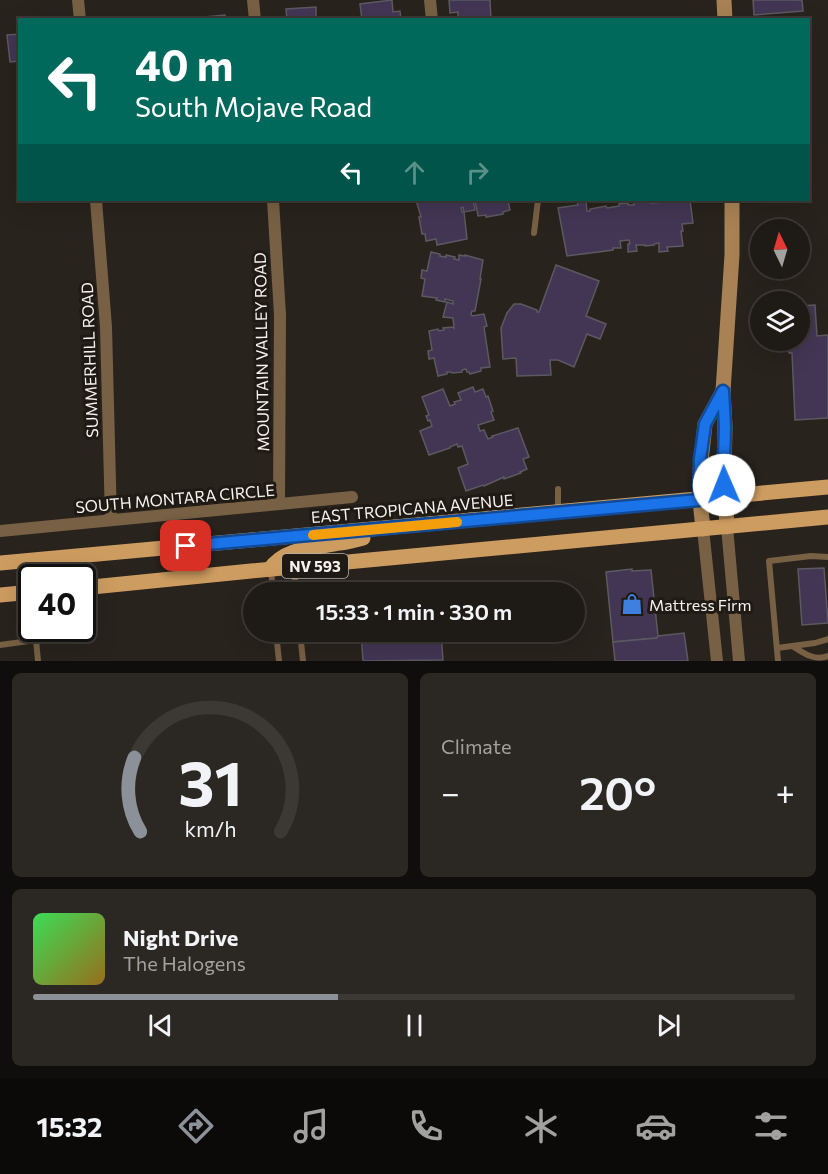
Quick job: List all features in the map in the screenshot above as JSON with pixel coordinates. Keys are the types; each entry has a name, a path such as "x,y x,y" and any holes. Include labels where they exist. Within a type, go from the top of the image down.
{"main road":[{"name":"EAST TROPICANA AVENUE","path":"0,563 828,487"},
{"name":"NV 593","path":"96,587 828,517"},
{"path":"270,569 274,563 296,551 375,535 395,527"},
{"path":"0,595 18,593"}],"street":[{"path":"78,0 80,18"},
{"path":"253,0 255,18"},
{"path":"430,0 432,18"},
{"path":"724,0 725,18"},
{"name":"SUMMERHILL ROAD","path":"96,201 106,327 111,520"},
{"name":"MOUNTAIN VALLEY ROAD","path":"273,201 280,315 279,504"},
{"path":"732,201 732,255 723,391 724,457 727,526 739,661"},
{"path":"717,661 699,500 705,424 723,391"},
{"name":"SOUTH MONTARA CIRCLE","path":"0,531 352,497"}],"lane":[{"path":"534,232 538,201"},
{"path":"558,489 558,513"},
{"path":"778,661 769,561 811,556 828,557"},
{"path":"294,568 295,582"},
{"path":"270,569 272,582"},
{"path":"777,648 828,639"},
{"path":"0,645 36,640 38,661"},
{"path":"277,642 279,661"},
{"path":"301,642 303,661"},
{"path":"794,646 811,658 823,659 828,656"}],"building":[{"path":"392,0 393,12 400,11 401,18 362,18 360,4"},
{"path":"449,0 490,0 491,18 458,18 458,12 450,13"},
{"path":"753,0 802,0 803,11 754,15"},
{"path":"316,7 316,18 287,18 286,9"},
{"path":"225,15 226,18 194,18"},
{"path":"18,34 18,61 10,62 7,35"},
{"path":"416,201 473,201 475,210 464,212 467,239 437,245 436,239 426,241 425,234 422,234 419,217 421,217"},
{"path":"475,201 508,201 510,210 503,214 478,216"},
{"path":"577,201 586,201 587,211 590,211 590,209 606,206 607,208 619,206 619,204 634,205 634,202 690,201 693,223 682,224 683,246 667,247 668,251 659,252 659,243 636,245 637,251 628,252 629,240 620,241 621,248 567,256 558,208 578,205"},
{"path":"431,252 459,260 459,255 465,255 483,260 475,311 471,314 472,316 484,314 490,367 481,368 481,371 470,374 466,369 462,372 447,372 447,374 438,376 434,358 429,359 428,351 432,350 429,331 454,328 453,318 443,317 447,302 453,304 453,301 445,299 445,302 436,300 437,298 422,296 425,279 421,278 422,270 427,271"},
{"path":"556,265 599,281 586,316 606,324 600,339 587,334 574,367 558,360 550,360 551,375 517,376 516,358 503,359 501,328 507,313 514,304 521,304 539,312"},
{"path":"810,305 815,305 817,336 828,335 828,418 795,420 792,353 789,351 810,351"},
{"path":"473,387 475,392 483,389 493,411 491,412 494,420 478,425 480,431 484,430 488,439 518,428 529,457 523,459 527,469 521,473 466,491 458,468 468,464 462,446 458,447 457,444 429,455 420,431 432,426 426,416 429,415 422,397 443,389 450,406 461,400 458,393"},
{"path":"824,568 828,623 802,625 798,569"},
{"name":"Mattress Firm","path":"632,569 632,571 651,570 658,636 657,638 613,642 606,572"},
{"path":"684,633 688,661 615,661 613,642"},
{"path":"362,642 442,642 443,660 363,661"}],"slow traffic":[{"path":"313,535 457,522"}],"place":[{"name":"Mattress Firm","path":"632,604"}],"route":[{"path":"186,546 699,500 700,459 705,424 723,391 724,485"}]}
